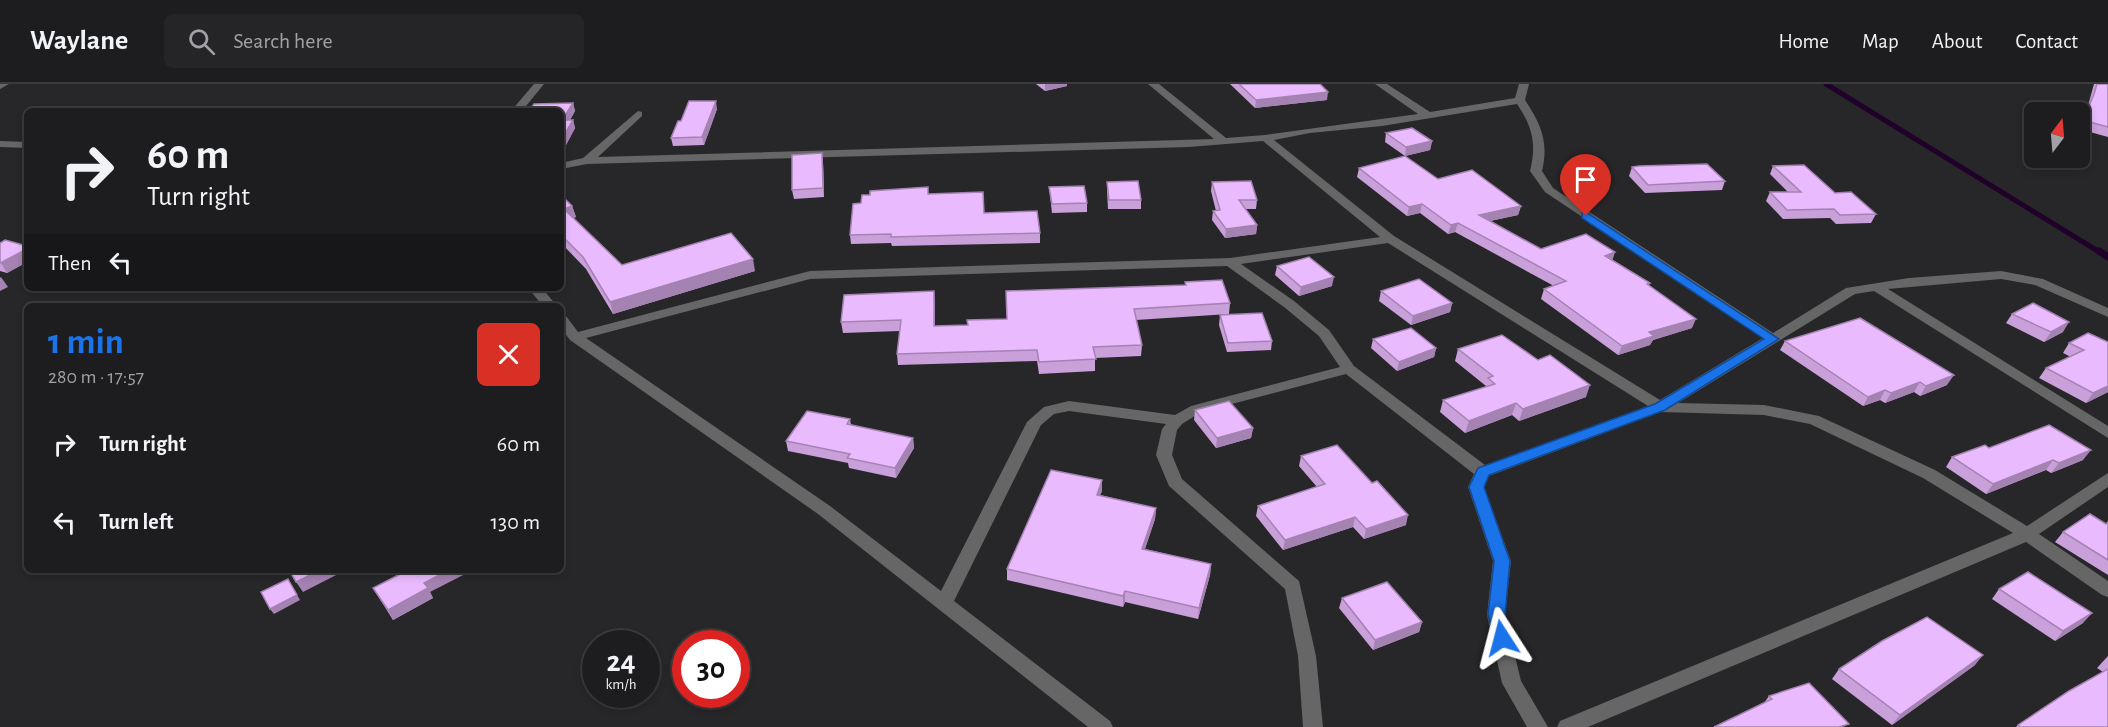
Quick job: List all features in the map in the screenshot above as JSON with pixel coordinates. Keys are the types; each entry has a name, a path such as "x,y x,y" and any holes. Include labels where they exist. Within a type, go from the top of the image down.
{"street":[{"path":"519,108 539,84"},
{"path":"1153,84 1223,141"},
{"path":"1380,84 1426,114"},
{"path":"1524,84 1520,100 1539,130 1539,161 1536,171 1549,190 1623,242 1773,339"},
{"path":"564,165 587,161 1177,145 1265,138 1310,130 1382,123 1520,100"},
{"path":"587,161 638,114"},
{"path":"1265,138 1390,239 1660,407 1764,410 1814,420 1929,474 2027,534 2108,590"},
{"path":"0,144 24,145"},
{"path":"575,337 810,275 1230,262 1390,239"},
{"path":"1230,262 1289,304 1324,333 1349,369 1483,472"},
{"path":"1538,727 1512,683 1496,615 1502,561 1476,487 1483,472 1660,407 1851,291 1879,289 1910,282 2001,275 2056,289 2108,313"},
{"path":"1879,289 2108,434"},
{"path":"538,291 548,303"},
{"path":"564,323 575,337 824,510 1103,727"},
{"path":"1313,727 1307,656 1293,586 1175,482 1164,454 1170,429 1177,420 1196,409 1349,369"},
{"path":"944,602 1035,422 1049,410 1069,406 1177,420"},
{"path":"1567,727 2027,534 2108,479"}],"building":[{"path":"1239,84 1320,84 1328,92 1256,100"},
{"path":"2097,84 2108,84 2108,127 2090,122 2090,103"},
{"path":"689,101 716,101 702,137 671,138 678,121 681,121"},
{"path":"573,103 564,117 564,108 531,108 534,104"},
{"path":"564,120 573,120 564,135"},
{"path":"1412,128 1432,141 1406,147 1386,133"},
{"path":"822,153 823,188 792,190 792,155"},
{"path":"1405,156 1438,179 1472,170 1521,206 1479,215 1541,249 1586,234 1615,252 1605,256 1650,283 1647,284 1696,319 1649,332 1654,336 1622,346 1544,289 1566,281 1458,223 1451,225 1422,204 1409,207 1359,168"},
{"path":"1707,164 1725,181 1648,185 1632,167 1639,166"},
{"path":"1804,165 1835,193 1851,192 1876,214 1840,215 1834,209 1787,210 1770,192 1801,192 1773,166"},
{"path":"1138,181 1141,200 1109,200 1107,182"},
{"path":"1251,181 1257,200 1239,200 1257,225 1226,229 1213,211 1220,210 1212,182"},
{"path":"1084,186 1087,203 1052,204 1049,187"},
{"path":"928,187 928,194 983,192 984,213 1037,211 1040,233 891,237 891,234 850,235 853,204 861,203 862,195 870,195 870,191"},
{"path":"564,198 572,206 564,209"},
{"path":"564,209 622,265 731,233 753,259 610,302 583,257 564,238"},
{"path":"5,240 24,245 24,251 0,263 0,243"},
{"path":"1309,257 1334,277 1301,287 1277,266"},
{"path":"1419,279 1452,303 1413,316 1381,291"},
{"path":"1222,280 1230,303 1134,309 1142,345 1093,347 1096,359 1039,362 1037,350 897,354 901,320 841,322 844,295 934,291 934,326 968,325 967,320 1007,319 1006,291 1186,285 1185,282"},
{"path":"2033,303 2069,322 2051,332 2012,314"},
{"path":"1262,313 1272,341 1228,343 1220,315"},
{"path":"1860,318 1954,375 1926,386 1920,382 1891,393 1885,390 1868,397 1785,341"},
{"path":"1411,328 1436,348 1399,362 1373,339"},
{"path":"2088,333 2108,342 2108,386 2093,393 2046,368 2084,350 2069,343"},
{"path":"1502,335 1538,360 1550,355 1590,385 1523,409 1516,403 1469,421 1443,400 1495,384 1488,378 1493,376 1458,349"},
{"path":"1229,401 1253,428 1217,438 1195,410"},
{"path":"807,411 850,419 847,424 913,438 895,468 847,458 850,454 786,441"},
{"path":"2049,425 2091,450 2059,463 2053,460 1993,484 1952,457 1985,445 1989,448"},
{"path":"1337,445 1372,483 1377,481 1408,515 1366,529 1355,517 1285,540 1258,506 1325,484 1301,456"},
{"path":"1051,470 1102,480 1097,495 1156,508 1142,549 1211,564 1199,608 1125,591 1123,596 1007,569"},
{"path":"2090,514 2106,524 2108,522 2108,560 2063,532"},
{"path":"2028,572 2092,613 2063,631 1999,589"},
{"path":"291,573 314,573 296,582"},
{"path":"402,573 443,573 424,583 428,588 388,610 373,588"},
{"path":"288,579 297,595 270,609 261,592"},
{"path":"1387,582 1422,622 1375,640 1342,598"},
{"path":"1927,617 1983,655 1900,715 1839,669 1882,641"},
{"path":"2108,669 2108,727 2020,727 2018,725 2069,691"},
{"path":"1809,683 1849,724 1839,727 1714,727 1772,699 1769,696"}],"waterway":[{"path":"1826,84 2101,253"},
{"path":"2099,251 2108,257"}],"route":[{"path":"1502,638 1496,615 1502,561 1476,487 1483,472 1515,458 1660,407 1773,339 1586,216"}]}
